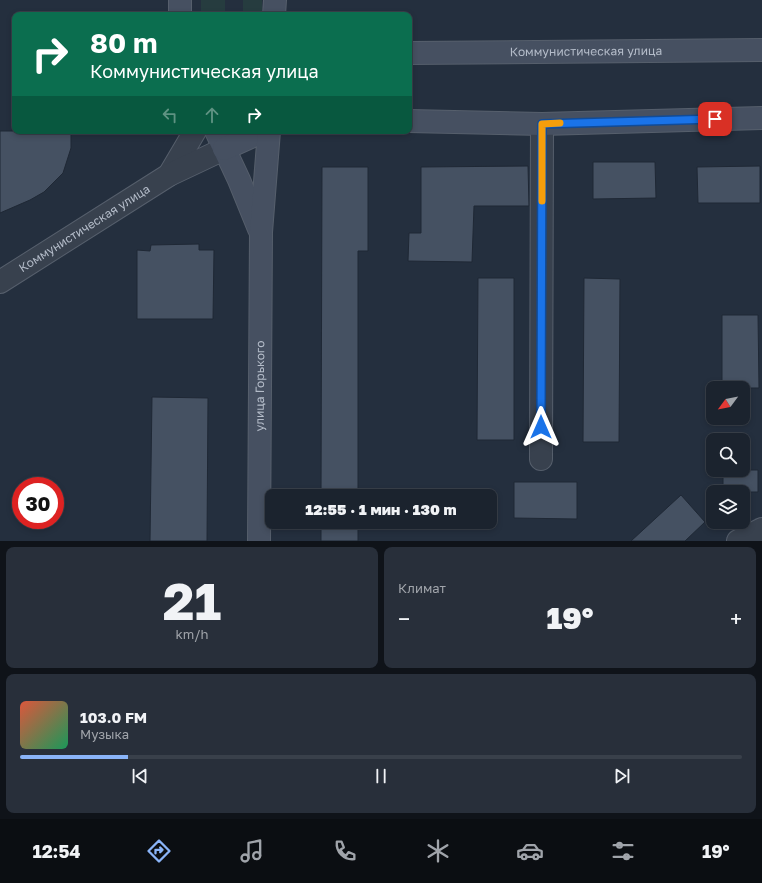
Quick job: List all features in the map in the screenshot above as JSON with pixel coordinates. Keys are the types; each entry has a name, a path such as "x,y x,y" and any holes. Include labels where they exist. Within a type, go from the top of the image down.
{"main road":[{"path":"180,0 180,12"},
{"path":"274,12 275,0"},
{"name":"Коммунистическая улица","path":"412,53 762,50"},
{"path":"412,121 542,124 762,118"},
{"path":"249,134 220,140 261,232"},
{"name":"улица Горького","path":"259,541 261,232 269,134"}],"street":[{"path":"541,459 542,124"},
{"path":"169,175 193,134"},
{"name":"Коммунистическая улица","path":"0,282 169,175 220,140"},
{"path":"738,541 762,529"}],"green space":[{"path":"201,0 225,0 225,12 201,12"},
{"path":"243,0 262,0 262,12 243,12"}],"building":[{"path":"0,131 12,131 12,134 71,134 71,148 63,173 44,192 0,213"},
{"path":"593,162 655,162 656,198 593,199"},
{"path":"528,166 529,206 474,206 472,262 408,261 409,233 421,233 421,167"},
{"path":"760,166 760,203 698,203 697,167"},
{"path":"322,167 368,167 368,251 358,251 358,489 321,489"},
{"path":"199,244 199,250 214,250 213,319 137,319 137,250 150,251 151,245"},
{"path":"478,278 514,278 514,440 477,440"},
{"path":"584,278 620,279 619,442 583,442"},
{"path":"722,315 758,315 759,388 750,388 750,381 722,381"},
{"path":"152,397 208,398 207,541 150,541"},
{"path":"750,470 758,470 758,492 750,492 750,485 723,485 723,477 750,477"},
{"path":"514,482 577,482 577,519 514,518"},
{"path":"681,495 705,522 685,541 631,541"},
{"path":"321,529 358,529 358,541 321,541"}],"slow traffic":[{"path":"542,201 542,124 560,123"}],"route":[{"path":"541,427 542,124 715,119"}]}
